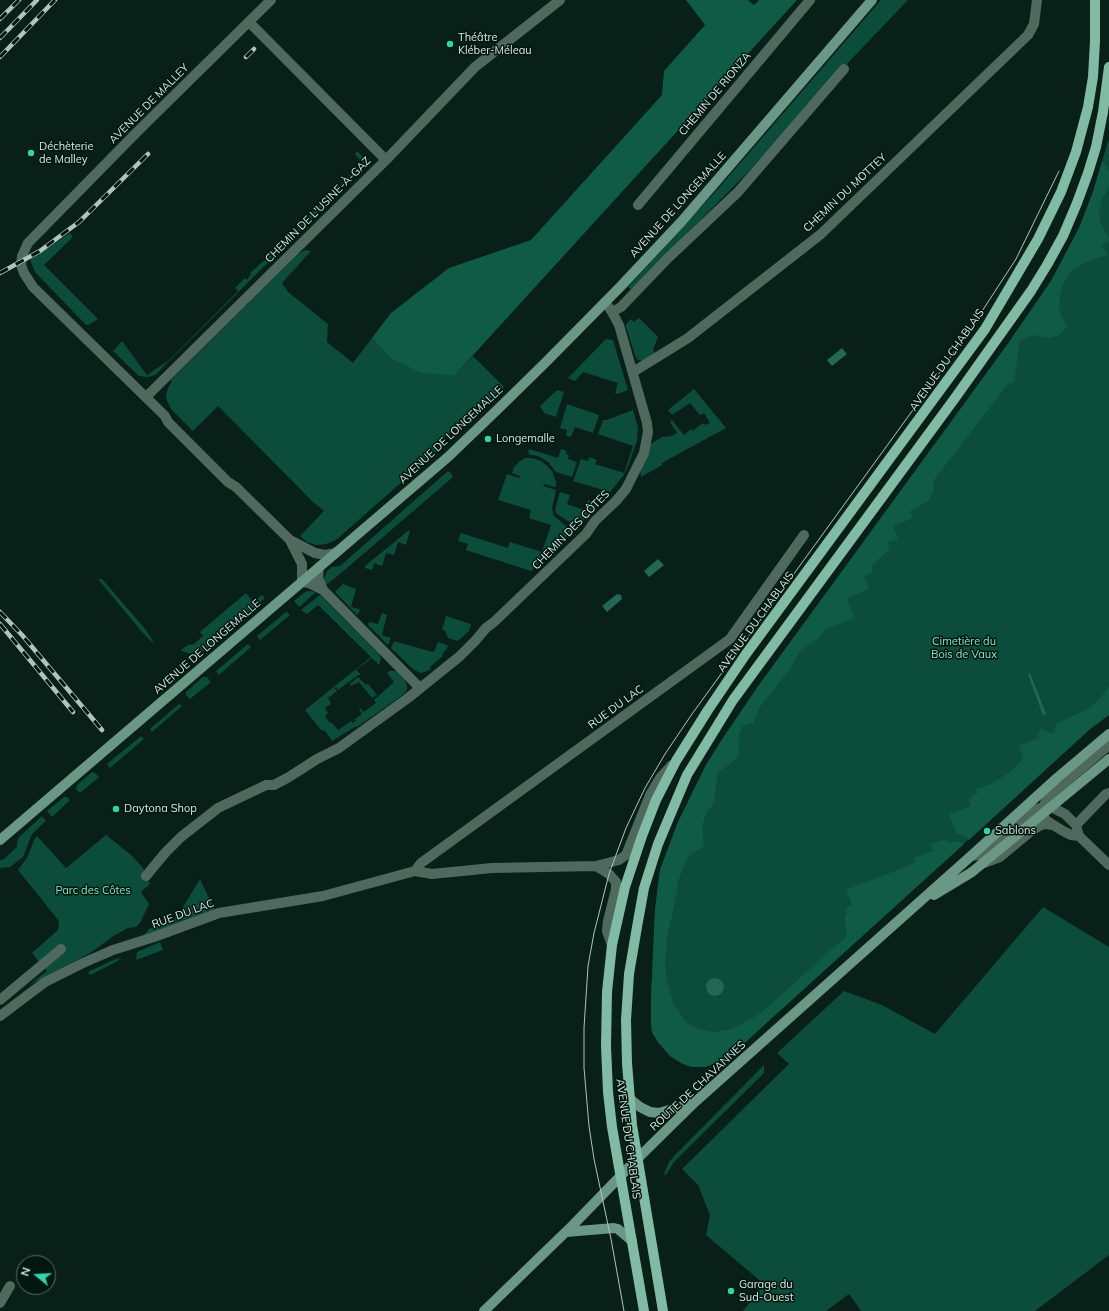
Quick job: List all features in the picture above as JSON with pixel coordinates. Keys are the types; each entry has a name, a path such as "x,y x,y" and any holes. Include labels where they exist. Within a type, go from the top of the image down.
{"main road":[{"name":"AVENUE DE LONGEMALLE","path":"0,840 448,457 546,362 682,220 872,0"},
{"name":"AVENUE DU CHABLAIS","path":"644,1311 620,1176 609,1099 606,1046 607,992 612,945 625,887 642,836 656,800 676,761 708,710 746,654 985,329 1038,240 1061,192 1071,166 1088,107 1093,77 1095,0"},
{"name":"AVENUE DU CHABLAIS","path":"663,1311 637,1159 626,1062 626,1020 629,974 644,888 658,844 687,775 733,700 1032,291 1063,236 1088,173 1096,147 1103,112 1109,67"},
{"name":"ROUTE DE CHAVANNES","path":"484,1311 566,1232 695,1102 1057,778 1109,734"},
{"name":"ROUTE DE CHAVANNES","path":"918,904 946,888 982,864 1109,759"},
{"path":"629,1098 640,1107 650,1112 660,1113 695,1102"},
{"path":"566,1232 614,1228 618,1229 632,1241"}],"street":[{"name":"AVENUE DE MALLEY","path":"146,397 33,287 24,273 21,262 22,256 28,243 138,131 271,0"},
{"path":"386,160 475,67 560,0"},
{"name":"CHEMIN DE RIONZA","path":"638,205 810,0"},
{"name":"CHEMIN DU MOTTEY","path":"633,372 688,338 821,234 1028,35 1034,24 1037,0"},
{"name":"CHEMIN DE L'USINE-À-GAZ","path":"146,397 386,160 249,22"},
{"path":"612,312 621,307 668,258 738,192 844,69"},
{"name":"CHEMIN DES CÔTES","path":"146,876 165,853 181,837 218,808 266,785 274,784 289,777 317,759 339,748 420,688 460,656 476,641 486,628 586,534 595,521 616,502 626,489 644,453 648,432 647,423 619,325 612,312 604,302"},
{"path":"146,397 165,416 168,422 228,482 236,487 290,540 315,553 325,555 336,553"},
{"name":"RUE DU LAC","path":"415,871 421,863 730,639 804,535"},
{"path":"290,540 302,564 302,582 309,583 323,590 420,688"},
{"path":"319,567 318,578 323,590"},
{"name":"ROUTE DE CHAVANNES","path":"971,856 980,855 1011,827 1033,810 1046,810 1048,797 1109,745"},
{"name":"RUE DU LAC","path":"0,1016 45,982 83,963 113,950 137,943 219,913 323,896 415,871 432,874 492,868 596,866 619,860 626,855 650,795 660,778 676,761"},
{"path":"1076,825 1106,794 1109,793"},
{"path":"1065,814 1064,805 1068,794"},
{"path":"1079,836 1071,835 1047,821 1046,810 1065,814 1076,825 1079,836 1109,865"},
{"path":"982,864 1000,857 1039,826 1044,824 1053,825"},
{"path":"596,866 609,874 616,882 616,889 608,921 608,931 612,945"},
{"path":"0,1000 61,949"},
{"path":"0,1302 10,1286"}],"green space":[{"path":"881,0 908,0 843,68 746,174 631,290 628,287 716,191"},
{"name":"Cimetière du Bois de Vaux","path":"1108,141 1109,715 1090,729 740,1047 723,1060 705,1067 692,1067 683,1064 670,1056 658,1042 652,1032 651,1023 655,910 660,870 678,822 706,765 759,685 1007,345 1051,281 1079,228 1093,192"},
{"path":"357,151 364,158 364,166 361,170 155,375 148,377 139,376 113,351 122,341 147,375 168,361 238,291 235,288 245,278 247,280 251,274 250,273 267,259 300,227 299,226 323,202 328,199 327,198 358,167 362,162 355,154"},
{"path":"70,233 73,237 44,265 98,319 88,325 86,325 35,272 30,260"},
{"path":"305,250 311,251 282,283 288,292 328,324 327,342 353,363 372,338 390,358 454,376 473,356 504,387 490,400 487,397 436,446 438,450 336,540 326,544 316,545 307,542 300,536 324,511 313,502 218,406 193,431 172,410 167,401 166,395 172,381 171,380 298,254"},
{"path":"639,318 658,337 653,350 655,354 643,361 636,358 626,327 626,324 631,319 634,322"},
{"path":"606,339 613,340 628,390 618,394 615,393 618,383 583,372 575,381 568,378"},
{"path":"694,389 726,428 662,463 662,465 641,477 640,470 651,444 662,437 672,436 677,433 670,422 672,420 684,435 691,429 692,431 703,423 704,425 710,423 704,413 700,415 690,403 672,415 668,410"},
{"path":"557,390 564,392 556,417 544,413 540,406"},
{"path":"567,404 599,415 593,433 575,427 571,437 566,436 567,430 560,428"},
{"path":"633,410 638,428 637,440 629,464 623,476 610,492 573,481 581,459 588,461 589,457 597,460 595,464 624,473 633,446 598,434 603,420"},
{"path":"529,449 558,458 561,449 567,451 566,454 569,455 568,459 577,462 572,477 556,472 548,462 540,457 530,455 528,453"},
{"path":"525,458 532,458 541,461 552,471 556,486 554,487 544,484 543,486 556,490 552,508 554,516 572,531 531,571 466,550 468,544 458,541 461,533 508,548 510,542 542,552 551,525 529,518 531,510 498,500 507,474 519,478 520,476 512,473 514,467"},
{"path":"448,471 453,477 325,586 324,578 327,571 332,567 340,566"},
{"path":"560,492 570,495 567,504 584,510 588,500 598,503 599,505 578,526 576,526 557,514 555,510"},
{"path":"409,530 406,545 398,542 394,555 386,553 382,566 374,563 372,570 365,568 365,566"},
{"path":"98,579 102,579 146,630 154,643 142,632"},
{"path":"343,584 356,589 351,607 359,609 360,611 357,615 335,592"},
{"path":"305,592 316,592 299,607 294,601"},
{"path":"246,593 253,602 262,595 265,598 201,653 195,655 181,650 188,645 194,644 203,636 200,632"},
{"path":"320,595 379,654 381,658 379,665 372,658 356,670 361,675 358,675 338,690 336,687 334,688 337,691 328,698 331,704 325,708 328,713 325,716 330,723 331,722 338,730 351,721 353,723 356,721 355,719 362,714 359,709 360,708 364,712 376,703 374,700 394,682 387,673 390,671 396,671 404,679 407,685 407,690 404,694 357,727 356,726 332,741 325,731 321,730 305,710 371,657 318,605 307,614 301,610"},
{"path":"286,612 290,615 260,640 257,636"},
{"path":"382,613 387,615 382,635 391,638 388,645 368,625 369,622 378,624"},
{"path":"446,616 471,624 469,631 458,641 448,638 445,631 442,630"},
{"path":"394,641 433,652 438,642 447,645 448,647 442,654 443,656 430,667 431,669 420,673 413,669 391,648"},
{"path":"248,644 251,647 219,675 216,671"},
{"path":"203,677 207,677 211,682 190,699 186,695 186,692"},
{"path":"358,677 366,685 368,684 377,695 372,698 359,682 351,686 350,684"},
{"path":"179,704 182,706 152,732 150,729"},
{"path":"141,736 144,739 110,768 107,764"},
{"path":"92,772 99,777 80,793 76,789 77,785"},
{"path":"64,797 67,797 70,800 52,817 47,811"},
{"path":"42,816 46,821 32,834 23,857 10,867 0,868 0,860 3,860 17,847 19,837"},
{"name":"Parc des Côtes","path":"106,835 131,855 143,868 150,884 141,892 149,904 140,923 136,927 128,928 115,935 90,953 29,985 47,971 32,953 58,930 59,921 18,870 27,858 37,836 66,868"},
{"path":"200,879 215,911 143,936 149,929 177,917"},
{"path":"1043,907 1109,947 1109,1255 1035,1311 861,1311 849,1294 826,1311 743,1311 764,1284 706,1235 710,1215 698,1185 682,1169 789,1064 777,1053 844,991 882,1005 935,1034"},
{"path":"160,942 163,950 136,960 137,952"},
{"path":"122,956 118,960 123,957 118,961 90,975 88,972"},
{"path":"764,1065 764,1073 674,1162 666,1175 664,1174 669,1162 676,1154"}],"shaded area":[{"path":"686,0 748,0 754,5 759,0 797,0 454,376 420,372 390,358 372,338 391,313 449,268 531,240 662,95 664,71 705,25"},
{"path":"1102,161 1109,171 1109,187 1102,199 1099,212 1101,223 1109,237 1109,241 1102,245 1107,255 1093,259 1076,267 1069,273 1063,284 1059,308 1067,327 1059,335 1049,338 1032,335 1020,341 1014,382 1008,384 934,480 933,482 935,488 928,501 910,511 913,518 893,526 898,539 888,542 890,549 871,566 873,572 864,576 869,589 847,598 854,618 826,629 817,639 800,651 790,669 759,708 753,723 742,726 739,738 739,756 725,768 718,771 713,805 707,811 702,826 704,846 687,858 678,881 667,939 665,963 667,981 674,1005 687,1023 707,1031 714,1032 732,1029 744,1023 761,1013 847,937 845,917 847,913 846,908 852,905 846,890 915,863 914,858 933,851 930,844 946,839 948,843 959,841 964,844 740,1047 723,1060 705,1067 692,1067 683,1064 670,1056 658,1042 652,1032 651,1023 655,910 660,870 678,822 706,765 759,685 1007,345 1051,281 1079,228 1093,192"},
{"path":"842,348 847,354 832,366 827,360"},
{"path":"658,559 664,565 649,577 644,571"},
{"path":"617,594 621,595 622,599 607,612 602,606"},
{"path":"1030,673 1046,714 1043,715 1028,674"},
{"path":"1109,686 1109,715 1090,729 969,840 963,834 957,834 949,814 971,806 969,799 972,798 971,795 978,793 976,789 991,784 1013,770 1023,758 1019,745 1039,738 1037,734 1040,733 1039,730 1043,728 1045,732 1047,731 1049,733 1054,733 1055,728 1057,727 1056,724 1088,709 1098,701"},
{"path":"715,978 721,981 724,987 721,993 715,996 709,993 706,987 709,981"}],"tram line":[{"path":"624,1311 594,1159 589,1126 584,1068 584,1028 588,966 594,933 609,874 626,828 645,788 665,754 692,714 973,325 1016,259 1059,171"}],"railway":[{"path":"0,19 19,0"},
{"path":"0,38 37,0"},
{"path":"0,57 55,0"},
{"path":"246,57 254,49"},
{"path":"0,273 40,251 79,222 148,154"},
{"path":"0,612 22,635 102,730"},
{"path":"0,624 73,712"}],"place":[{"name":"Théâtre Kléber-Méleau","path":"450,44"},
{"name":"Déchèterie de Malley","path":"31,153"},
{"name":"Longemalle","path":"488,439"},
{"name":"Daytona Shop","path":"116,809"},
{"name":"Sablons","path":"987,831"},
{"name":"Garage du Sud-Ouest","path":"731,1291"}]}
